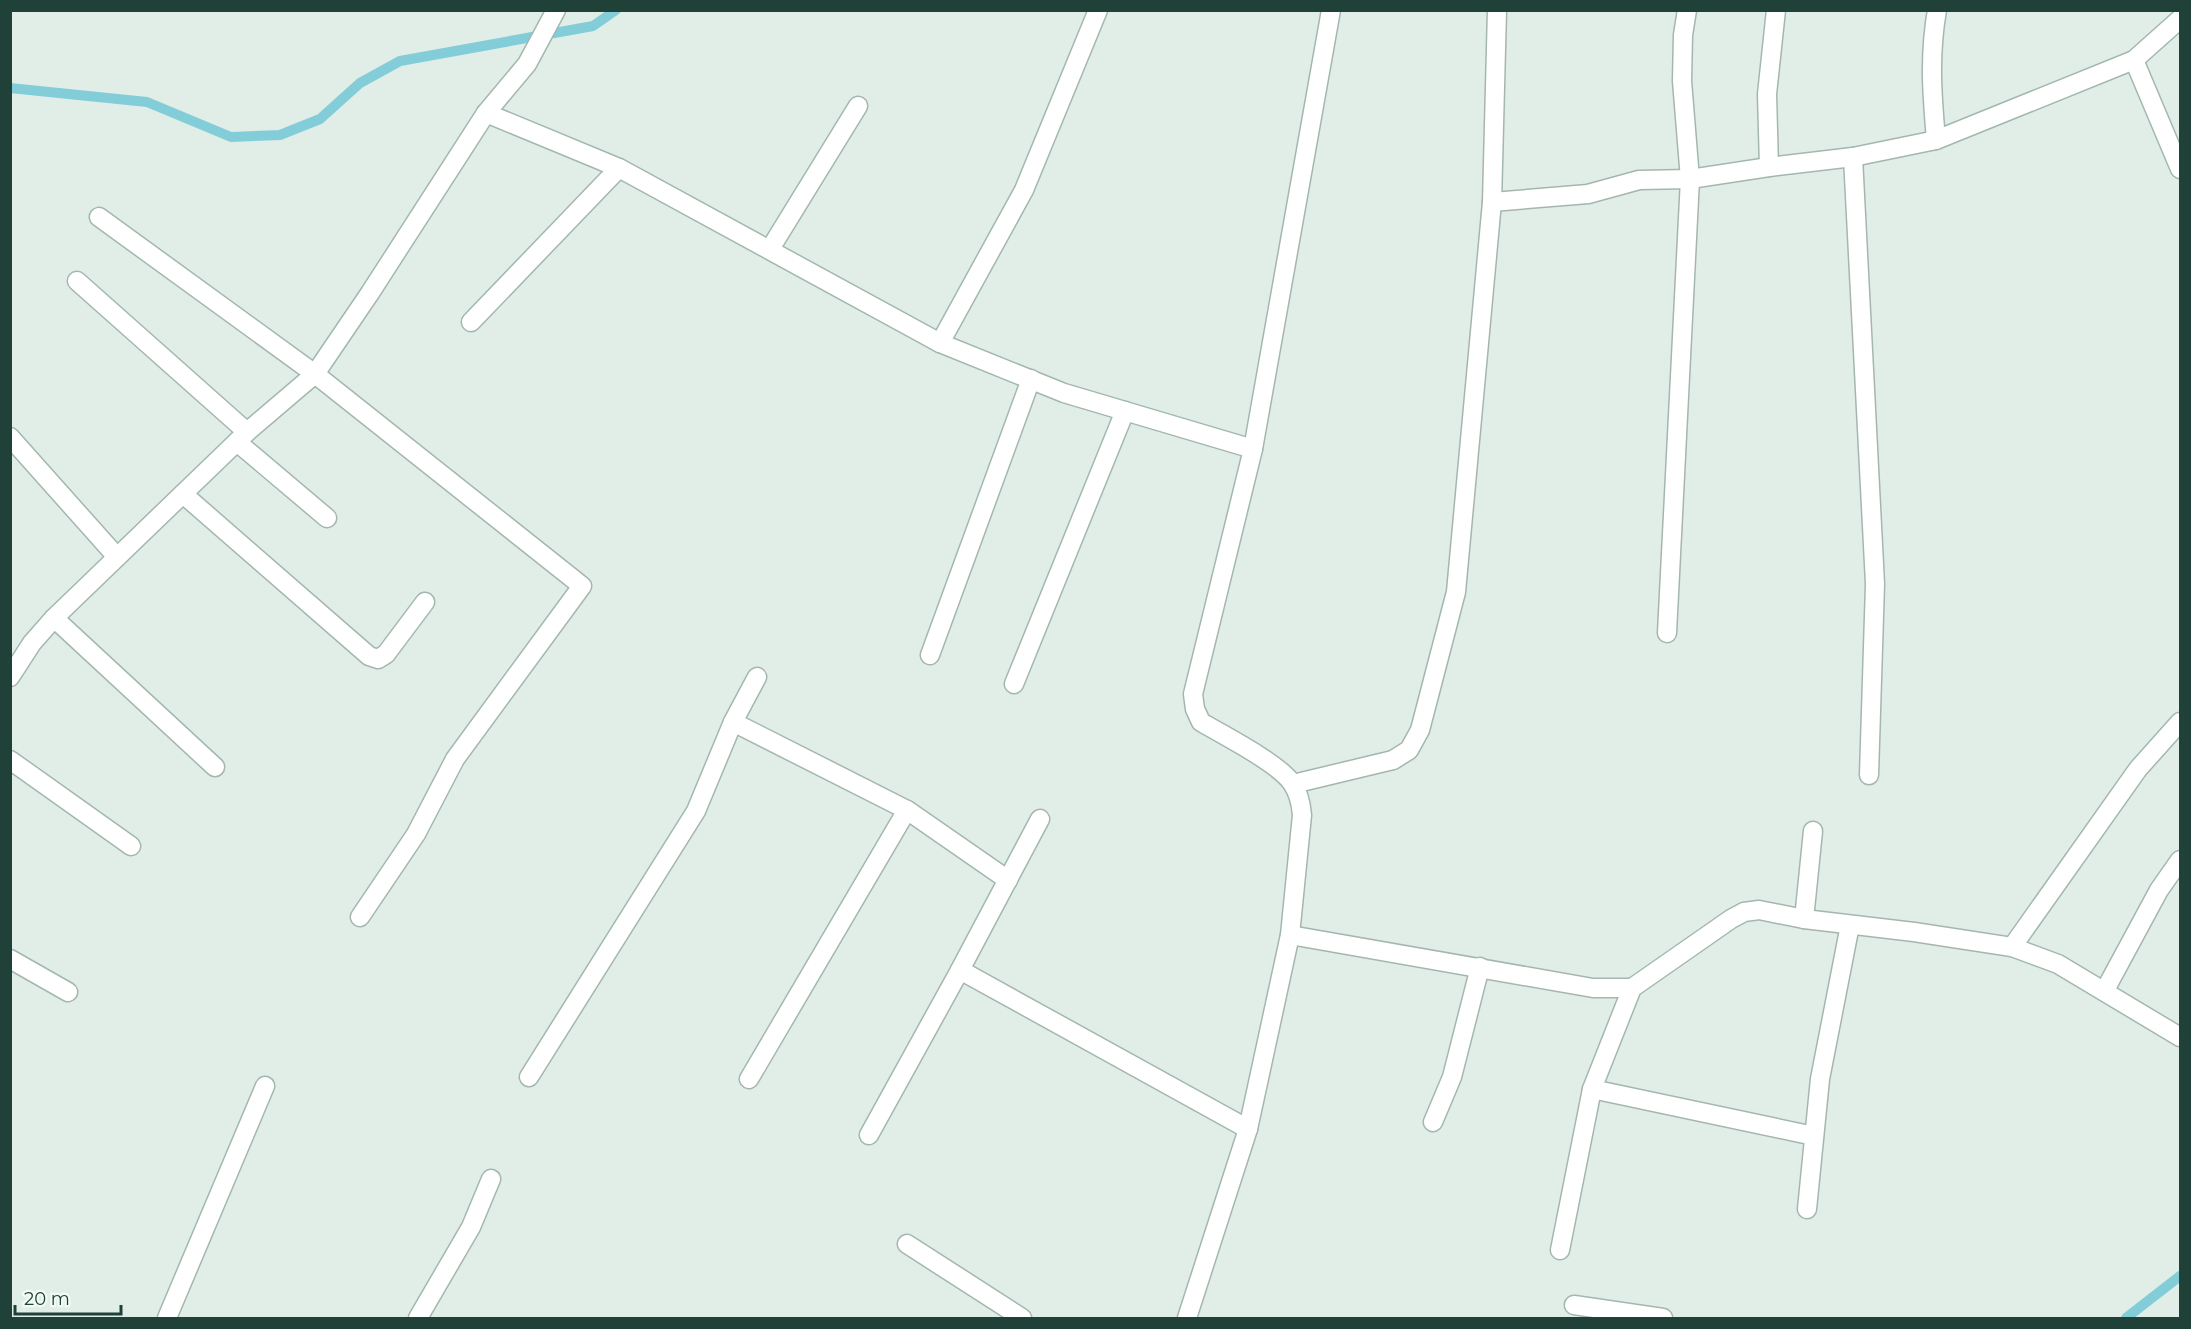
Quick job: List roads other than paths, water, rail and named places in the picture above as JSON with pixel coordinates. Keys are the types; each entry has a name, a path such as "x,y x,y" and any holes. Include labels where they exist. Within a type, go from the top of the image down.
{"street":[{"path":"10,677 32,643 54,618 242,437 315,374 486,113 527,64 556,10"},
{"path":"940,343 1024,190 1098,10"},
{"path":"1187,1318 1248,1129 1290,935 1302,815 1300,798 1293,784 1282,771 1201,722 1195,709 1193,694 1253,449 1331,10"},
{"path":"1293,784 1393,760 1409,750 1420,730 1456,592 1492,202 1497,10"},
{"path":"1667,633 1690,179 1682,81 1683,35 1687,10"},
{"path":"1769,167 1767,94 1776,10"},
{"path":"1936,140 1930,74 1937,10"},
{"path":"1492,202 1588,194 1639,180 1690,179 1853,157 1936,140 2134,60 2181,18"},
{"path":"2134,60 2181,169"},
{"path":"770,249 858,106"},
{"path":"486,113 619,168 940,343 1064,393 1253,449"},
{"path":"1853,157 1875,584 1869,775"},
{"path":"471,322 619,168"},
{"path":"99,217 315,374 582,586 455,759 416,834 360,917"},
{"path":"77,281 327,518"},
{"path":"930,655 1031,379"},
{"path":"1014,684 1125,411"},
{"path":"10,436 117,557"},
{"path":"183,494 369,656 378,659 386,654 425,602"},
{"path":"54,618 215,767"},
{"path":"529,1077 696,811 733,722 757,677"},
{"path":"733,722 907,810 1008,880"},
{"path":"2012,947 2138,769 2181,722"},
{"path":"10,760 131,846"},
{"path":"749,1078 907,810"},
{"path":"869,1135 1040,819"},
{"path":"1804,919 1813,831"},
{"path":"2105,990 2159,890 2181,860"},
{"path":"1560,1250 1592,1089 1632,988 1744,912 1759,910 1804,919 2012,947 2058,964 2181,1037"},
{"path":"1807,1209 1820,1079 1850,925"},
{"path":"1290,935 1593,988 1632,988"},
{"path":"10,959 68,992"},
{"path":"1433,1122 1452,1077 1480,968"},
{"path":"960,970 1248,1129"},
{"path":"167,1318 265,1086"},
{"path":"1592,1089 1814,1136"},
{"path":"418,1318 471,1227 491,1179"},
{"path":"907,1244 1022,1318"},
{"path":"1574,1305 1663,1318"}],"waterway":[{"path":"10,88 147,102 231,137 280,135 320,119 360,83 400,61 593,26 616,10"},
{"path":"2126,1318 2180,1276"}]}
